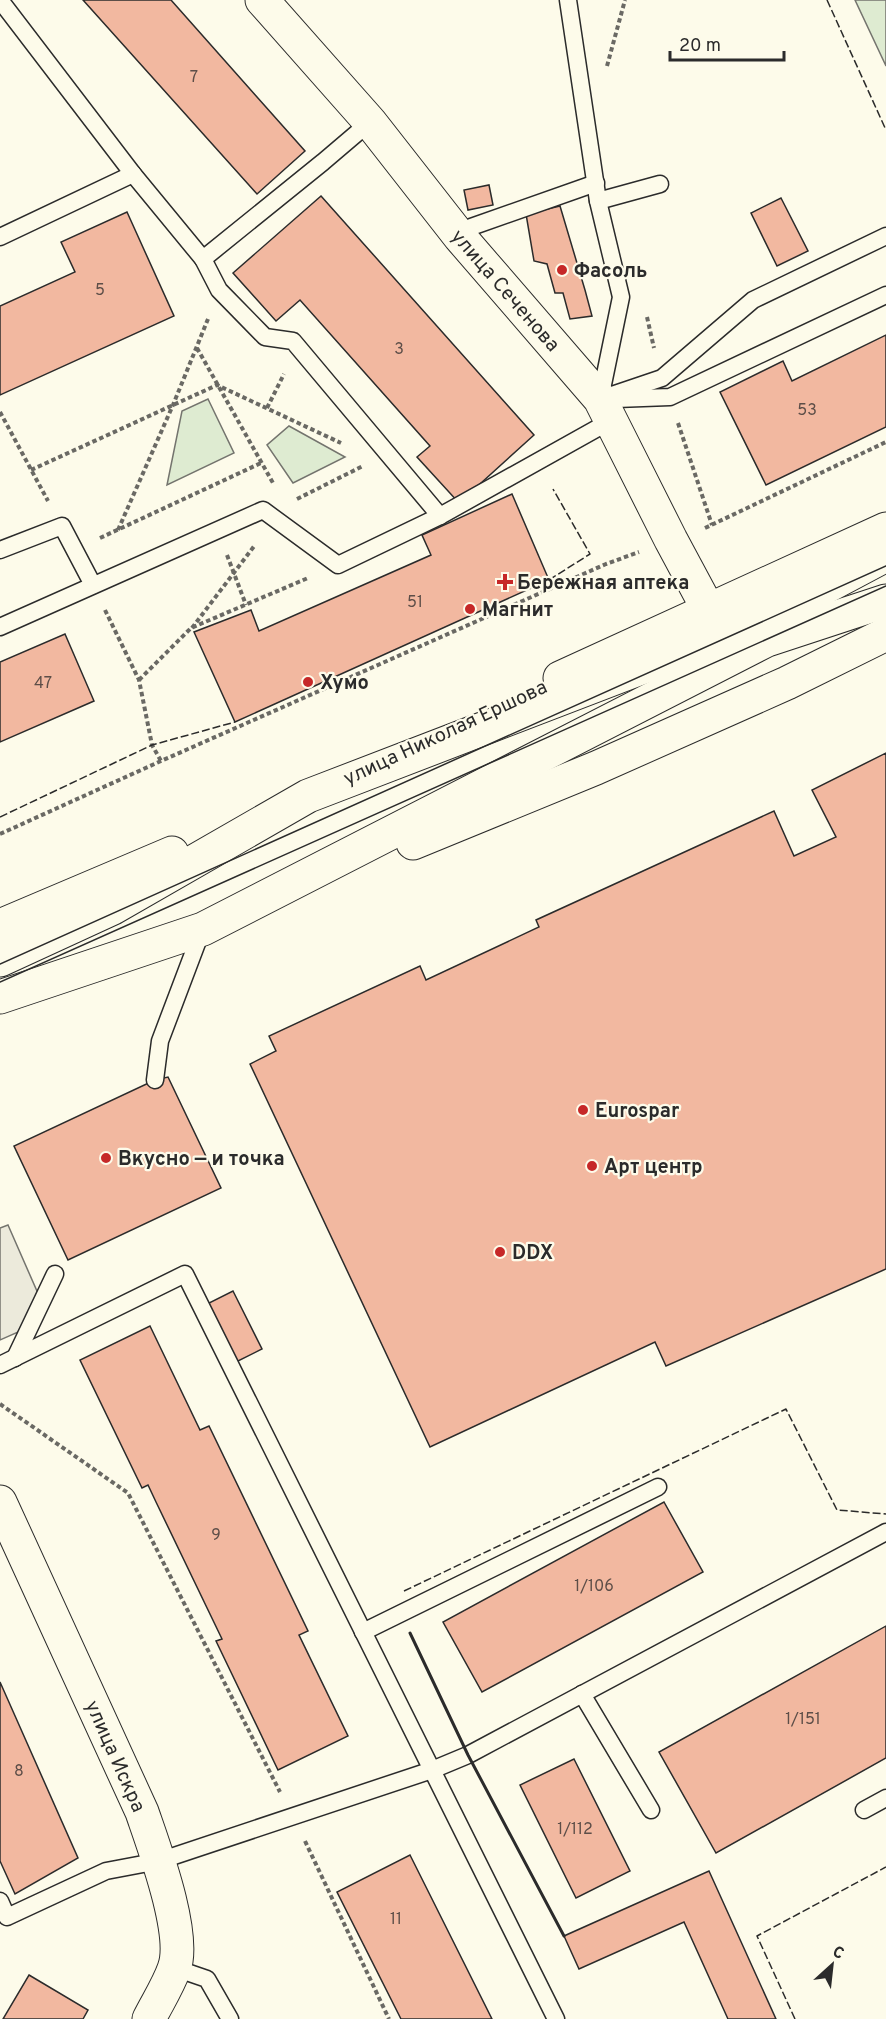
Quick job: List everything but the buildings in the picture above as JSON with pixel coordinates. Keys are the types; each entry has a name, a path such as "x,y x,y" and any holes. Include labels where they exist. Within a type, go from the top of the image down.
{"main road":[{"name":"улица Сеченова","path":"262,0 370,122 460,237 606,409 708,609"},
{"name":"улица Николая Ершова","path":"0,926 308,796 708,609 886,529"},
{"path":"0,960 113,908 308,796 758,623 886,555"},
{"path":"0,997 202,929 767,640 886,601"},
{"path":"0,1020 202,929 596,768 787,683 886,634"},
{"name":"улица Искра","path":"0,1502 142,1812 159,1861 177,1939 175,1968 149,2019"}],"lane":[{"path":"568,0 598,201 621,297 606,409"},
{"path":"5,4 133,174 203,259 219,290 265,337 293,341 298,346 382,457 440,516"},
{"path":"203,259 370,122"},
{"path":"0,237 133,174"},
{"path":"460,237 471,227 596,183"},
{"path":"598,201 660,184"},
{"path":"0,627 263,510 338,565 440,516 606,409 662,378 753,300 886,236"},
{"path":"606,409 670,397 886,295"},
{"path":"0,550 62,526 93,585"},
{"path":"155,1080 160,1041 202,929"},
{"path":"8,1361 55,1274"},
{"path":"8,1361 185,1274 556,2019"},
{"path":"363,1632 658,1487"},
{"path":"0,1902 7,1917 106,1871 159,1861 432,1770 468,1755 884,1538"},
{"path":"582,1694 651,1810"},
{"path":"864,1810 886,1798"},
{"path":"175,1968 207,1979 230,2019"}],"path":[{"path":"118,530 173,405 219,290"},
{"path":"267,408 298,346"},
{"path":"197,347 276,488"},
{"path":"217,384 382,457"},
{"path":"32,471 217,384"},
{"path":"0,412 62,526"},
{"path":"0,834 606,564 712,525 886,442"},
{"path":"295,499 382,457"},
{"path":"75,550 261,463"},
{"path":"139,680 191,628 275,519"},
{"path":"217,531 246,605"},
{"path":"191,628 338,565"},
{"path":"93,585 139,680 152,745 161,761"},
{"path":"0,1404 129,1493 293,1817 389,2019"}],"green space":[{"path":"855,0 886,0 886,66"},
{"path":"208,399 234,453 167,485 182,411"},
{"path":"289,426 345,457 293,483 267,445"}],"shaded area":[{"path":"8,1225 40,1298 25,1329 0,1340 0,1228"}],"tram line":[{"path":"0,964 886,566"},
{"path":"0,982 886,586"}],"fence":[{"path":"827,0 886,130"},
{"path":"549,580 590,554 553,489"},
{"path":"0,817 152,745 235,722"},
{"path":"404,1591 786,1409 837,1510 886,1514"},
{"path":"795,2019 757,1936 886,1867"}],"wall":[{"path":"410,1633 468,1755 564,1936"}],"place":[{"name":"Фасоль","path":"562,270"},
{"name":"Бережная аптека","path":"505,582"},
{"name":"Магнит","path":"470,609"},
{"name":"Хумо","path":"308,682"},
{"name":"Eurospar","path":"583,1110"},
{"name":"Вкусно — и точка","path":"106,1158"},
{"name":"Арт центр","path":"592,1166"},
{"name":"DDX","path":"500,1252"}]}
